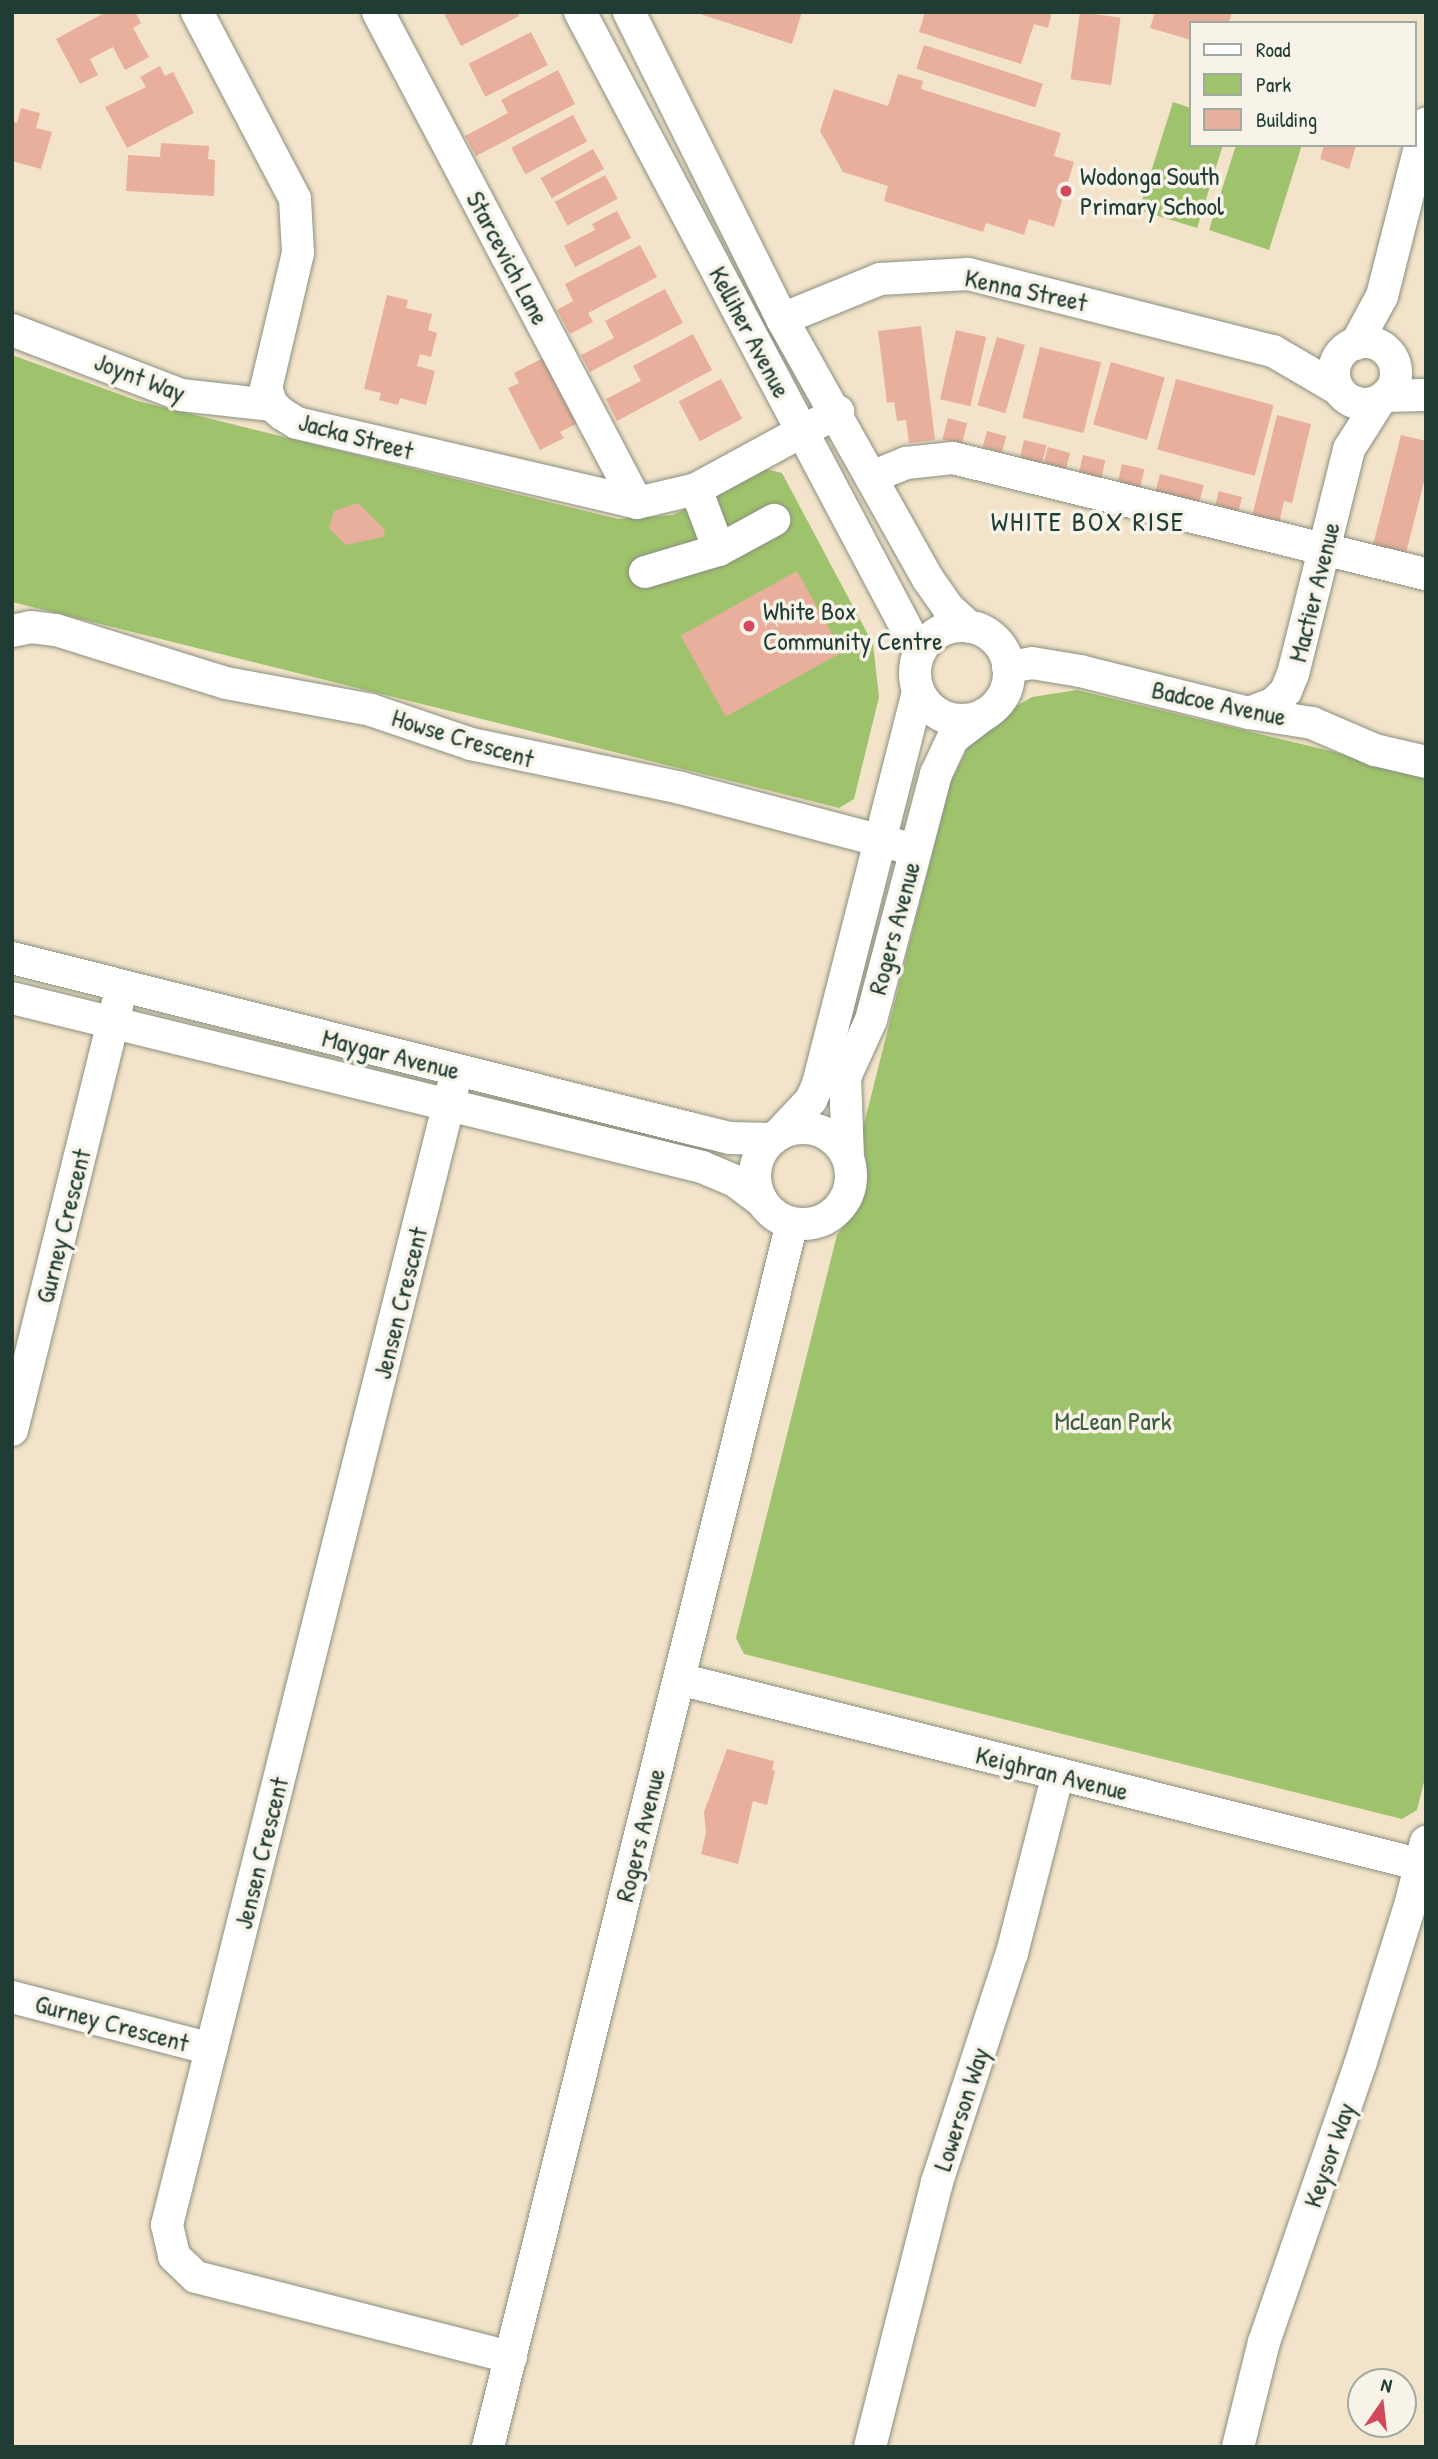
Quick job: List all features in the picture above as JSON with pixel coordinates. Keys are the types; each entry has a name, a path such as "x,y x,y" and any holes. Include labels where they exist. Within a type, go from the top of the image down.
{"street":[{"name":"Jacka Street","path":"197,12 285,178 297,211 298,253 266,388 272,405 297,423 637,503 696,489 838,412"},
{"name":"Starcevich Lane","path":"379,12 637,503"},
{"name":"Kelliher Avenue","path":"580,12 919,652"},
{"name":"Kelliher Avenue","path":"629,12 782,318 874,476 928,579 948,608 969,626"},
{"path":"1370,352 1426,124"},
{"name":"Kenna Street","path":"782,318 880,279 968,274 1273,351 1370,352 1426,380"},
{"name":"Joynt Way","path":"12,330 181,395 272,405"},
{"name":"Kenna Street","path":"1273,351 1340,392"},
{"path":"1370,352 1334,369 1340,392 1360,404 1382,398 1426,395"},
{"path":"1370,352 1396,375 1382,398"},
{"name":"Mactier Avenue","path":"1340,392 1349,449"},
{"name":"Mactier Avenue","path":"1250,713 1273,704 1286,691 1349,449 1382,398"},
{"path":"874,476 906,463 953,458 1426,574"},
{"path":"696,489 719,550"},
{"path":"645,572 719,550 774,520"},
{"path":"969,626 995,640 1008,667 1004,694 984,715 953,719 926,704 918,691 915,665 919,652 940,631 969,626"},
{"name":"Howse Crescent","path":"12,631 31,627 56,630 213,680 358,706 523,758 681,788 915,850"},
{"name":"Badcoe Avenue","path":"1008,667 1032,663 1080,671 1250,713 1312,723 1374,750 1426,762"},
{"name":"Rogers Avenue","path":"762,1201 755,1175 757,1161 775,1136 811,1100 818,1084 918,691"},
{"name":"Rogers Avenue","path":"488,2447 792,1223 821,1221 844,1201 852,1173 848,1158 845,1077 870,1020 936,774 953,738 984,715"},
{"name":"Maygar Avenue","path":"12,958 730,1138 775,1136"},
{"name":"Gurney Crescent","path":"15,1411 121,987"},
{"name":"Maygar Avenue","path":"12,998 702,1167 735,1181 762,1201"},
{"name":"Jensen Crescent","path":"457,1071 167,2225 169,2244 181,2266 206,2280 511,2357"},
{"path":"775,1136 811,1128 840,1144 848,1158"},
{"path":"762,1201 792,1223"},
{"name":"Keighran Avenue","path":"678,1679 1058,1774 1424,1857"},
{"name":"Lowerson Way","path":"870,2447 937,2182 1012,1953 1058,1774"},
{"name":"Keysor Way","path":"1238,2447 1264,2342 1360,2065 1424,1857"},
{"name":"Gurney Crescent","path":"12,1997 211,2049"}],"green space":[{"path":"1173,102 1190,108 1190,147 1222,147 1197,228 1139,210"},
{"path":"1235,147 1301,147 1269,250 1209,230"},
{"path":"12,355 138,401 618,519 673,515 766,469 782,473 873,644 879,697 854,799 839,808 12,602"},
{"name":"McLean Park","path":"1077,690 1426,774 1426,1774 1417,1810 1402,1819 744,1654 736,1638 837,1235 857,1207 867,1168 862,1132 950,783 970,744 991,721 1032,697"}],"building":[{"path":"106,12 135,12 141,23 133,28 149,57 125,70 113,47 90,59 98,75 80,84 56,39"},
{"path":"443,12 517,12 519,16 461,46"},
{"path":"694,12 802,12 792,44"},
{"path":"925,12 1052,12 1048,28 1034,24 1021,64 919,32"},
{"path":"1080,12 1121,18 1111,85 1071,79"},
{"path":"1155,12 1232,12 1230,21 1190,21 1190,40 1150,28"},
{"path":"531,32 548,65 485,97 469,64"},
{"path":"924,45 1043,84 1035,107 916,69"},
{"path":"160,66 165,76 173,72 194,113 127,148 105,107 146,87 140,77"},
{"path":"558,70 575,104 476,156 465,136 508,113 501,100"},
{"path":"898,74 923,81 921,89 1061,133 1054,156 1074,162 1054,227 1029,219 1024,235 986,223 983,232 884,201 888,186 843,172 820,131 834,89 888,106"},
{"path":"21,108 40,113 36,128 52,132 41,169 12,161 12,121 17,123"},
{"path":"573,115 587,141 525,174 511,148"},
{"path":"161,143 209,146 208,159 215,160 214,196 126,191 128,155 160,157"},
{"path":"1323,147 1356,147 1349,169 1320,159"},
{"path":"593,149 604,169 552,198 541,178"},
{"path":"605,175 618,199 567,226 555,202"},
{"path":"617,211 631,238 575,267 564,246 595,230 592,224"},
{"path":"640,245 657,277 588,313 593,322 570,334 557,310 573,301 565,284"},
{"path":"665,289 683,323 590,372 581,355 614,338 605,321"},
{"path":"387,295 408,300 406,308 432,314 428,330 437,333 431,357 420,354 417,366 435,371 426,405 400,398 398,405 379,400 381,393 364,389"},
{"path":"921,326 935,440 909,443 906,420 897,421 894,402 887,403 878,331"},
{"path":"956,330 986,337 970,406 940,399"},
{"path":"693,334 712,370 617,421 606,399 641,381 633,366"},
{"path":"997,337 1025,345 1005,413 977,405"},
{"path":"1040,347 1101,362 1083,433 1022,418"},
{"path":"545,357 580,422 560,432 564,438 540,450 508,388 519,383 514,373"},
{"path":"1111,362 1165,377 1147,440 1093,424"},
{"path":"721,379 742,419 700,441 679,402"},
{"path":"1176,379 1274,405 1255,476 1157,450"},
{"path":"1277,415 1311,424 1292,503 1284,501 1278,528 1251,521"},
{"path":"948,418 967,423 962,444 942,439"},
{"path":"987,431 1006,436 1002,453 983,447"},
{"path":"1401,435 1426,441 1426,474 1406,553 1373,545"},
{"path":"1024,440 1046,445 1041,468 1019,462"},
{"path":"1048,447 1070,453 1064,475 1042,469"},
{"path":"1083,455 1105,460 1100,483 1078,477"},
{"path":"1122,464 1144,469 1139,492 1117,486"},
{"path":"1160,474 1204,485 1198,508 1154,497"},
{"path":"1219,491 1242,497 1237,517 1214,511"},
{"path":"358,503 385,530 383,537 346,545 329,528 334,511"},
{"path":"797,571 842,652 726,717 681,635"},
{"path":"727,1749 774,1761 772,1770 775,1771 767,1805 753,1801 738,1864 701,1854 706,1833 704,1812"}],"place":[{"name":"Wodonga South Primary School","path":"1066,191"},
{"name":"White Box Community Centre","path":"749,626"}],"district":[{"name":"WHITE BOX RISE","path":"1088,521"}]}
